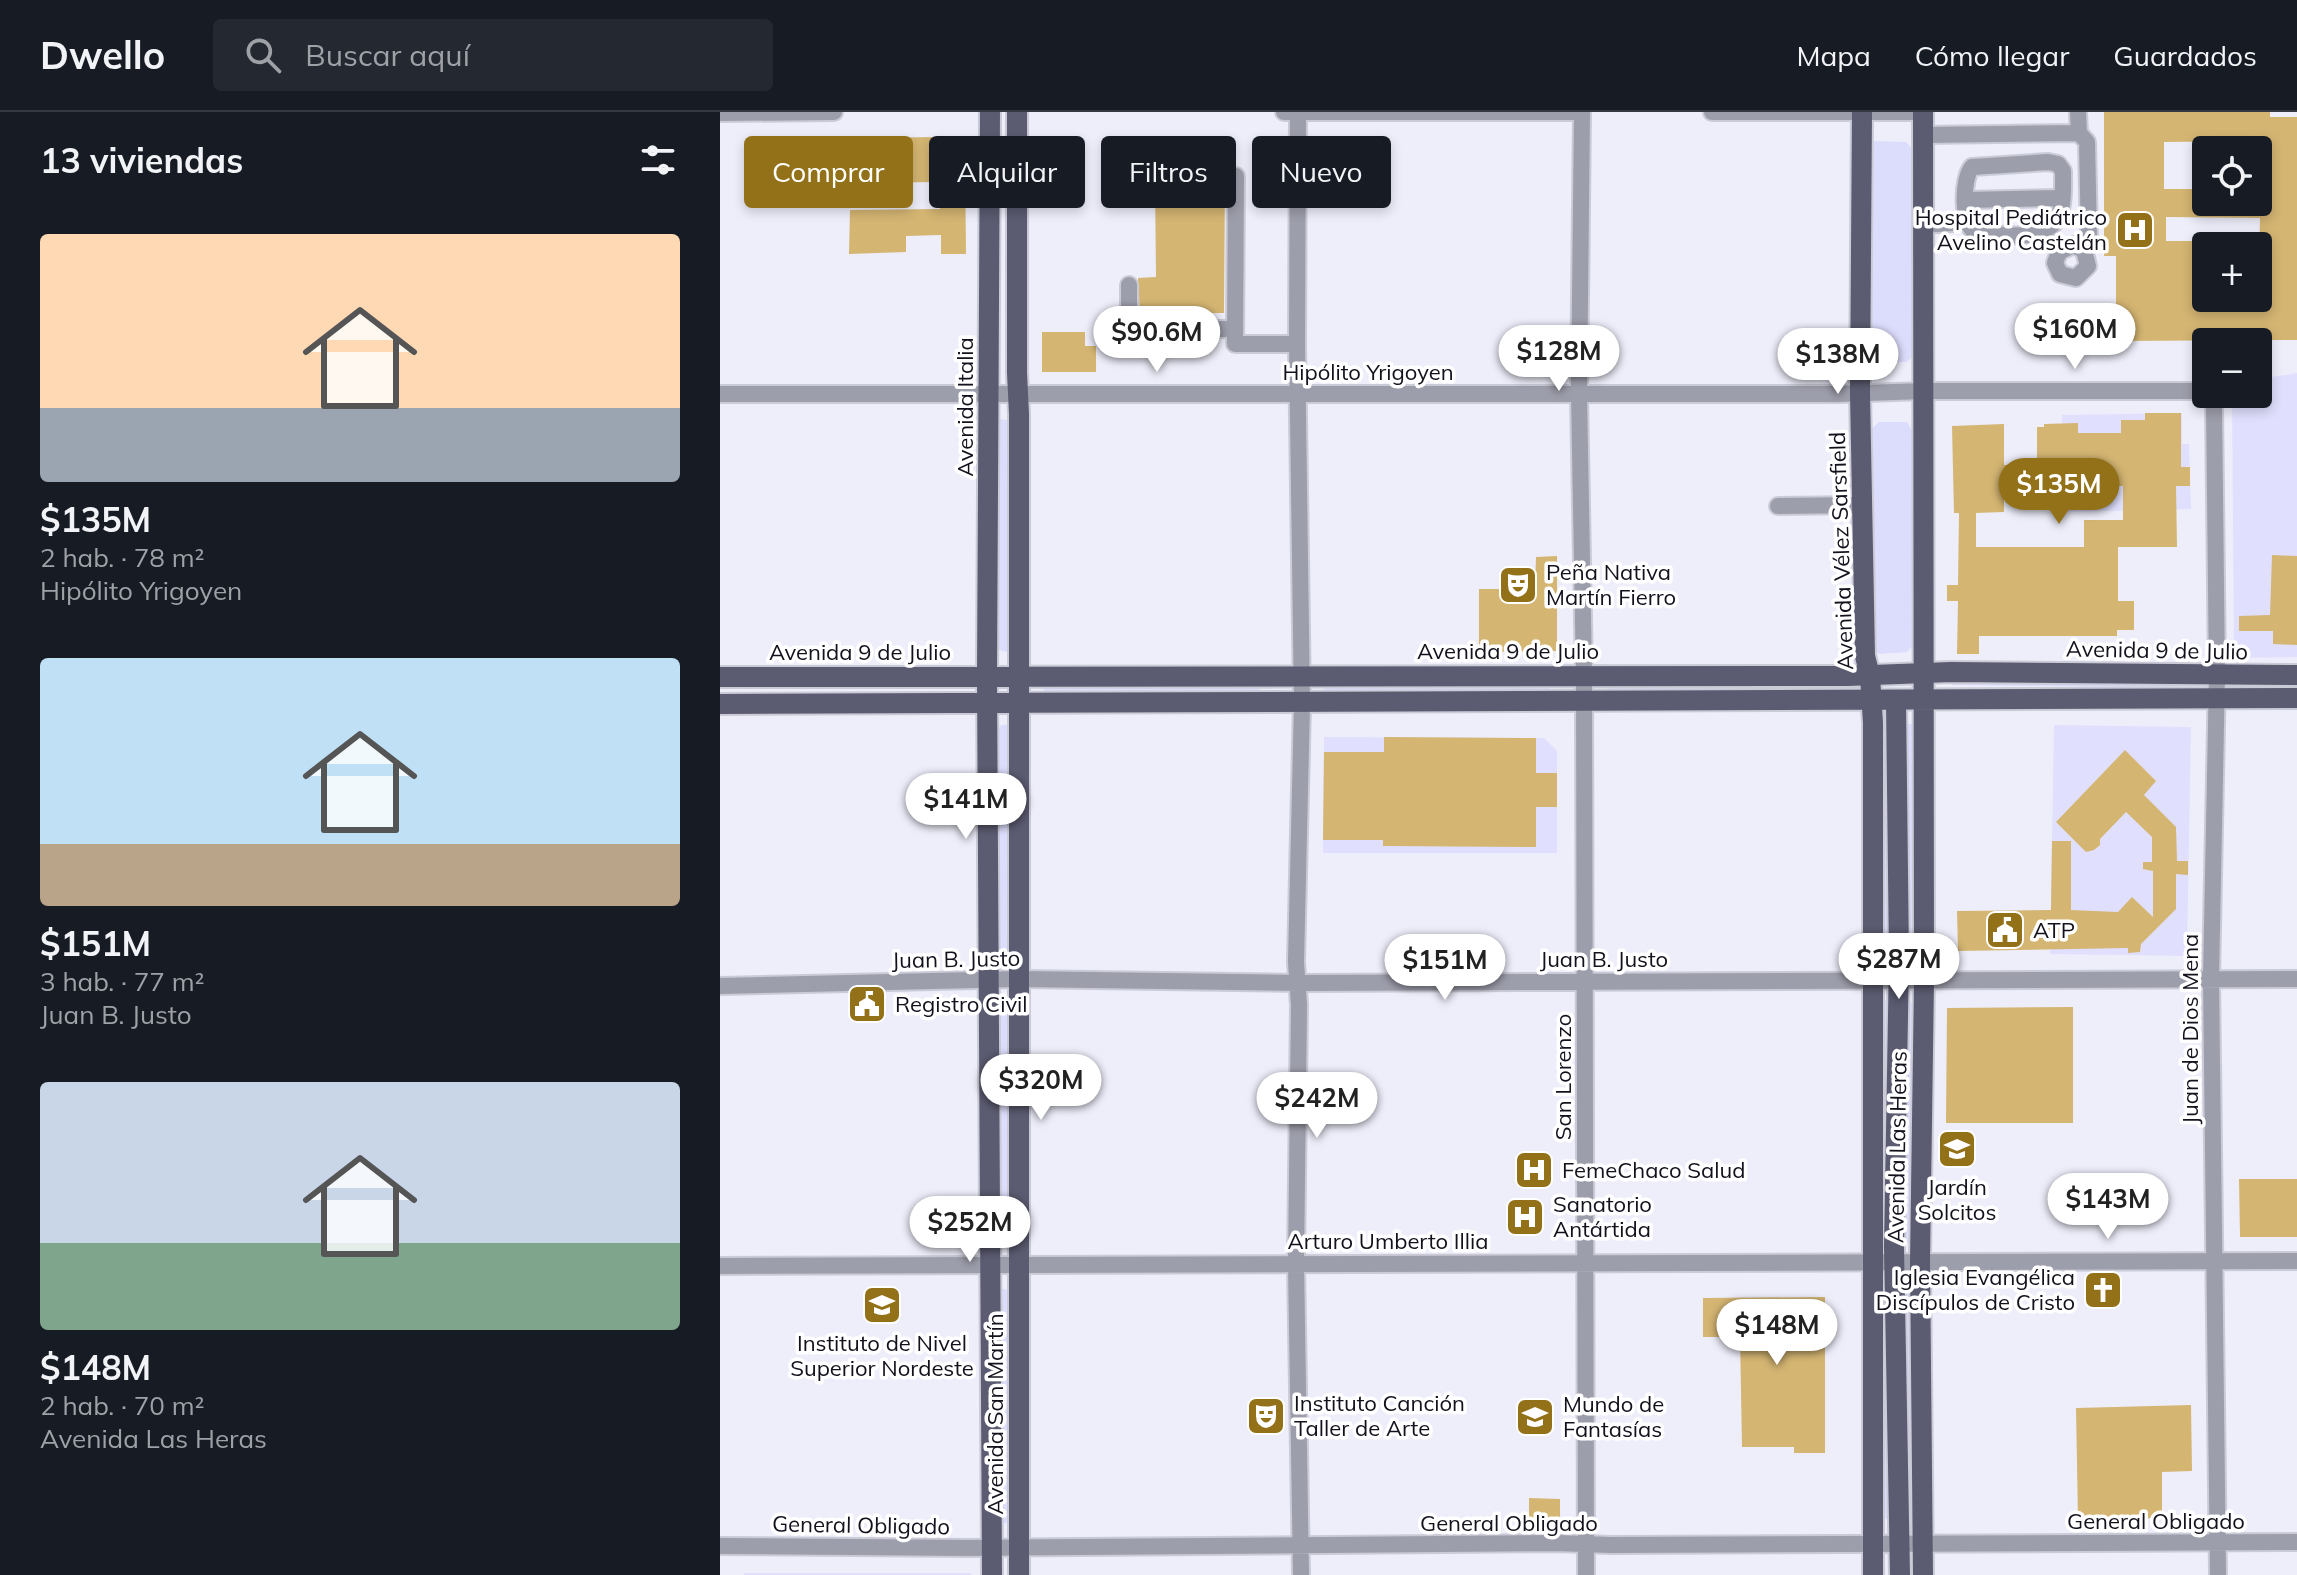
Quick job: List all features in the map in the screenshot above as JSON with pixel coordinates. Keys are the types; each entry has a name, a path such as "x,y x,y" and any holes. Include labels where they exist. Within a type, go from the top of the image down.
{"main road":[{"name":"Avenida Italia","path":"987,703 990,112"},
{"path":"1017,112 1019,677"},
{"name":"Avenida Vélez Sarsfield","path":"1862,112 1860,393 1865,656 1872,700"},
{"path":"1923,112 1923,673"},
{"name":"Avenida 9 de Julio","path":"720,677 1870,676 1923,673 2297,675"},
{"name":"Avenida Las Heras","path":"1923,673 1924,981 1920,1262 1923,1575"},
{"name":"Avenida San Martín","path":"1019,677 1019,1575"},
{"name":"Avenida 9 de Julio","path":"720,704 2297,698"},
{"name":"Avenida Las Heras","path":"1872,700 1873,1575"},
{"name":"Avenida Las Heras","path":"1896,700 1898,981 1895,1261 1900,1575"},
{"name":"Avenida San Martín","path":"987,703 992,1575"}],"street":[{"path":"720,113 834,112"},
{"path":"1284,112 1573,112"},
{"path":"1298,112 1297,344 1302,703 1296,962 1299,983 1296,1263 1301,1575"},
{"name":"San Lorenzo","path":"1582,112 1579,393 1584,675 1586,1575"},
{"path":"1712,112 1862,112"},
{"path":"1871,112 1923,112"},
{"path":"2078,112 2079,133 2087,142 2089,239 2084,250"},
{"path":"1923,135 2079,133"},
{"path":"2058,164 2063,171 2062,198 2059,215 2051,226 2038,234 1976,233 1965,222 1967,173 1972,167 2058,164"},
{"path":"1965,200 2062,198"},
{"path":"1236,208 1235,344 1297,344"},
{"path":"1923,225 1965,222"},
{"path":"1129,285 1129,329 1235,329"},
{"name":"Hipólito Yrigoyen","path":"720,394 1923,391 2192,397"},
{"name":"Juan de Dios Mena","path":"2209,408 2217,675 2211,978 2218,1575"},
{"path":"1778,506 1862,505"},
{"name":"Juan B. Justo","path":"720,986 1019,979 1299,983 2297,979"},
{"name":"Arturo Umberto Illia","path":"720,1266 2297,1261"},
{"name":"General Obligado","path":"720,1546 2297,1542"}],"shaded area":[{"path":"1874,141 1906,142 1913,150 1915,353 1907,362 1876,362 1867,357 1866,150"},
{"path":"2297,373 2297,657 2234,658 2232,408 2272,408 2272,377"},
{"path":"2182,413 2182,444 2189,444 2191,509 2061,512 2062,415"},
{"path":"999,419 1013,421 1012,648 1007,652 994,649 996,423"},
{"path":"1879,422 1907,422 1915,436 1917,641 1907,652 1879,654 1869,644 1866,434"},
{"path":"1952,680 2179,683 2179,688 1952,685"},
{"path":"1325,682 1549,684 1550,692 1324,690"},
{"path":"1607,684 1843,684 1843,691 1607,694"},
{"path":"1043,685 1259,687 1260,694 1044,691"},
{"path":"1908,724 1914,724 1916,729 1914,955 1909,955 1905,728"},
{"path":"1001,725 1009,725 1012,731 1011,954 1003,955 999,950 997,731"},
{"path":"2054,725 2191,727 2187,956 2050,954"},
{"path":"1879,731 1887,734 1888,951 1881,955"},
{"path":"1324,737 1544,738 1557,751 1557,853 1323,853"},
{"path":"1880,1001 1892,1001 1889,1243 1877,1243"},
{"path":"1916,1002 1914,1243 1899,1243 1901,1003"},
{"path":"1002,1006 1014,1010 1010,1236 1002,1236 999,1229 997,1010"},
{"path":"1902,1283 1914,1283 1917,1515 1905,1515"},
{"path":"1878,1285 1890,1285 1890,1519 1878,1519"},
{"path":"1002,1289 1010,1290 1012,1523 1004,1523 1000,1518 997,1294"},
{"path":"971,1573 971,1575 744,1575"}],"building":[{"name":"Hospital Pediátrico Avelino Castelán","path":"2104,112 2270,112 2270,117 2297,117 2297,340 2272,340 2272,328 2192,328 2192,341 2116,341 2116,256 2104,256"},
{"path":"913,137 929,137 929,182 913,182"},
{"path":"966,208 966,254 941,254 941,235 906,236 906,252 849,254 850,210"},
{"path":"1155,208 1225,208 1224,313 1140,314 1138,278 1156,277"},
{"path":"1042,332 1085,332 1085,346 1096,346 1096,372 1042,372"},
{"path":"2145,413 2181,413 2181,467 2190,467 2190,486 2176,486 2177,547 2118,547 2118,601 2134,601 2134,630 2117,630 2117,636 1979,636 1979,654 1957,654 1958,601 1947,601 1947,585 1958,585 1959,513 1954,513 1952,426 2004,424 2004,465 2037,465 2037,427 2044,427 2044,424 2078,423 2078,433 2121,433 2121,420 2145,420","holes":["2004,484 2036,484 2035,504 2060,504 2061,498 2078,498 2078,486 2123,486 2123,520 2084,520 2084,547 1976,547 1976,513 2004,512"]},
{"path":"2272,555 2297,556 2297,645 2273,644 2273,631 2239,631 2239,616 2270,615"},
{"path":"1557,556 1557,651 1479,652 1479,589 1535,589 1536,557"},
{"path":"1384,737 1536,738 1536,773 1557,773 1557,807 1536,807 1536,847 1383,846 1383,840 1323,840 1324,752 1384,752"},
{"path":"2125,750 2156,781 2144,795 2176,827 2177,861 2188,861 2188,875 2176,874 2176,909 2141,944 2140,952 2128,953 2128,948 1958,951 1957,911 2051,910 2052,841 2071,841 2071,910 2118,912 2132,897 2153,917 2153,871 2143,869 2143,862 2152,862 2152,837 2126,812 2100,839 2100,845 2086,852 2056,822"},
{"path":"2073,1007 2073,1123 1946,1123 1947,1008"},
{"path":"2239,1179 2297,1179 2297,1237 2240,1237"},
{"path":"1825,1297 1825,1453 1794,1453 1794,1447 1742,1447 1740,1337 1703,1337 1703,1298"},
{"path":"2191,1405 2192,1471 2162,1472 2162,1518 2078,1520 2076,1408"},
{"path":"1529,1498 1560,1499 1560,1518 1554,1524 1529,1523"}],"place":[{"name":"Hospital Pediátrico Avelino Castelán","path":"2135,230"},
{"name":"Peña Nativa Martín Fierro","path":"1518,585"},
{"name":"ATP","path":"2005,930"},
{"name":"Registro Civil","path":"867,1004"},
{"name":"Jardín Solcitos","path":"1957,1149"},
{"name":"FemeChaco Salud","path":"1534,1170"},
{"name":"Sanatorio Antártida","path":"1525,1217"},
{"name":"Iglesia Evangélica Discípulos de Cristo","path":"2103,1290"},
{"name":"Instituto de Nivel Superior Nordeste","path":"882,1305"},
{"name":"Instituto Canción Taller de Arte","path":"1266,1416"},
{"name":"Mundo de Fantasías","path":"1535,1417"}]}
